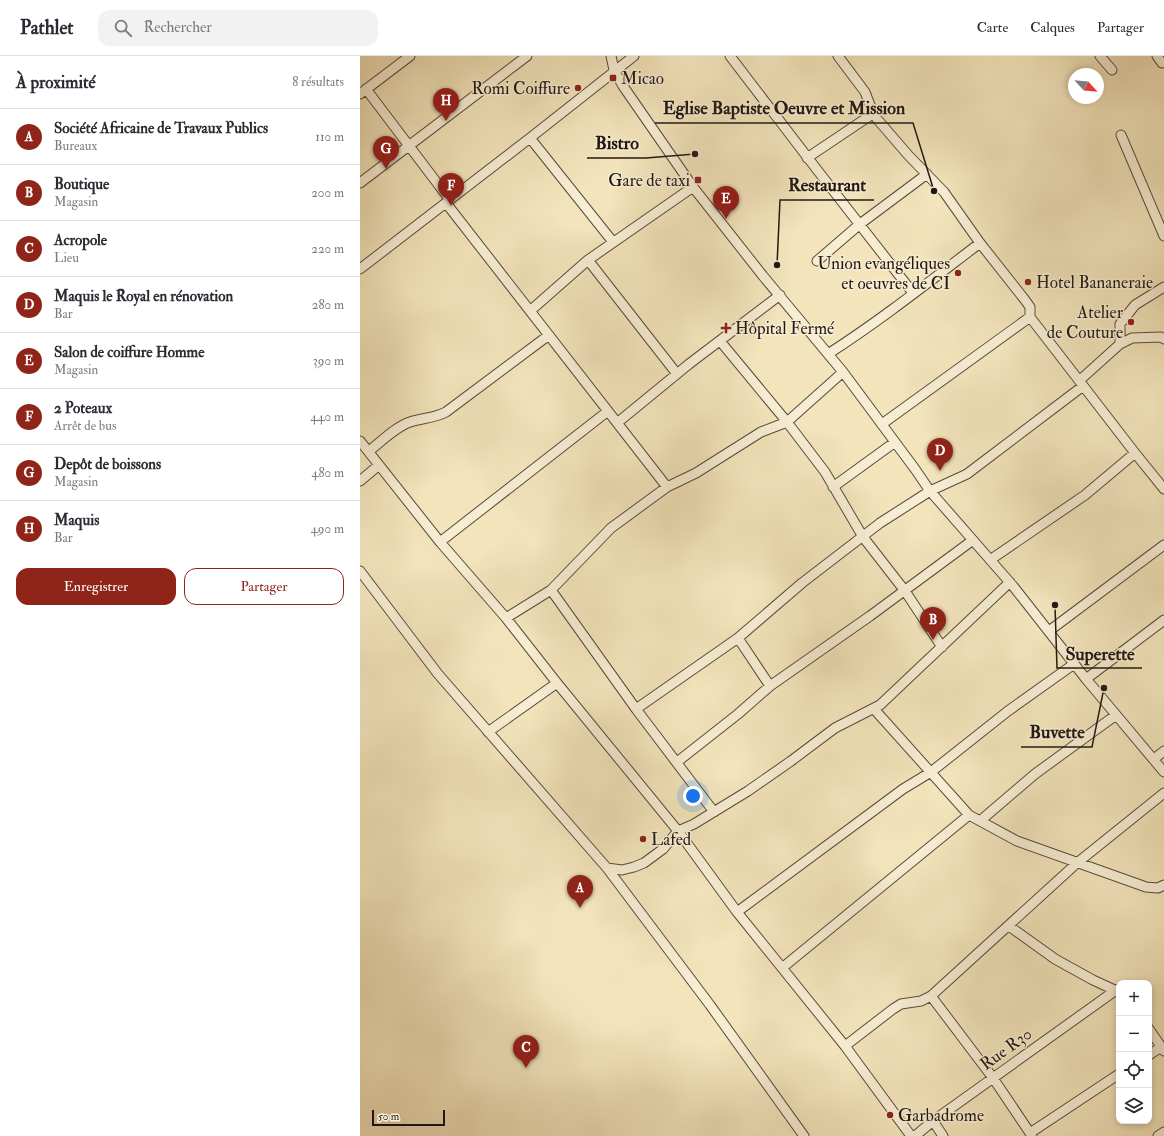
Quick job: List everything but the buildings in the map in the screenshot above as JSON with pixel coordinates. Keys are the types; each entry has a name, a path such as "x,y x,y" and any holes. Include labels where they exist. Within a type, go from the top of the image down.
{"street":[{"path":"410,56 363,91 409,145 448,202 530,311 667,487"},
{"path":"360,183 527,56"},
{"path":"611,56 614,70 623,86 693,187 843,372 915,468 930,491 1010,582 1086,679 1164,772"},
{"path":"360,269 530,138 614,70 634,56"},
{"path":"730,56 807,158 914,293"},
{"path":"1100,56 1112,70"},
{"path":"843,58 865,92 874,113 894,138 944,192 980,243 1017,288 1030,307 1030,317 1164,489"},
{"path":"807,158 874,113"},
{"path":"1121,135 1164,236"},
{"path":"530,138 613,242"},
{"path":"817,261 860,224 927,174"},
{"path":"530,311 588,260 693,187"},
{"path":"828,354 861,333 980,243"},
{"path":"588,260 677,374"},
{"path":"1120,344 1120,324 1130,311 1135,305 1153,292 1164,287"},
{"path":"617,423 677,374 780,295"},
{"path":"882,424 1030,317"},
{"path":"369,451 396,430 408,423 446,412 549,335"},
{"path":"636,709 738,638 802,583 880,523 930,491 967,474 1082,383 1120,344 1132,338 1161,337 1164,339"},
{"path":"720,341 787,422 825,472 863,537 905,591 942,647"},
{"path":"506,618 551,590 611,528 667,487 696,473 761,432 787,422 843,372"},
{"path":"440,542 608,411"},
{"path":"360,441 440,542 506,618 678,831 737,912 846,1046 911,1136"},
{"path":"833,487 895,442"},
{"path":"990,560 1085,495 1135,453"},
{"path":"360,481 379,465"},
{"path":"676,762 738,714 770,686 905,591 973,540"},
{"path":"1049,631 1164,545"},
{"path":"360,571 438,674 607,868 710,1005 804,1136"},
{"path":"607,868 622,870 644,863 663,850 678,831 714,812 748,791 835,728 880,705 1010,582"},
{"path":"551,590 636,709 714,812"},
{"path":"1086,679 1164,620"},
{"path":"738,638 770,686"},
{"path":"737,912 903,789 931,772 1008,711 1074,664"},
{"path":"488,732 557,683"},
{"path":"874,709 969,815 980,822 1017,841 1077,863 1088,865 1146,887 1158,888 1164,885"},
{"path":"980,822 1035,774 1116,715"},
{"path":"1154,759 1164,751"},
{"path":"846,1046 901,1004 921,1001 931,996 1077,863 1164,793"},
{"path":"782,968 969,815"},
{"path":"1009,926 1055,958 1093,980 1116,991"},
{"name":"Rue R30","path":"915,1136 933,1121 1116,992"},
{"path":"931,996 993,1078 1031,1135 1116,1076"},
{"path":"1152,1034 1162,1049 1152,1054"},
{"path":"933,1121 944,1136"},
{"path":"1158,1136 1164,1132"}],"place":[{"name":"Micao","path":"613,78"},
{"name":"Romi Coiffure","path":"578,88"},
{"name":"Maquis","path":"446,121"},
{"name":"Bistro","path":"695,154"},
{"name":"Depôt de boissons","path":"386,169"},
{"name":"Gare de taxi","path":"698,180"},
{"name":"Eglise Baptiste Oeuvre et Mission","path":"934,191"},
{"name":"2 Poteaux","path":"451,206"},
{"name":"Salon de coiffure Homme","path":"726,219"},
{"name":"Restaurant","path":"777,265"},
{"name":"Union evangéliques et oeuvres de CI","path":"958,273"},
{"name":"Hotel Bananeraie","path":"1028,282"},
{"name":"Atelier de Couture","path":"1131,322"},
{"name":"Hôpital Fermé","path":"726,328"},
{"name":"Maquis le Royal en rénovation","path":"940,471"},
{"name":"Superette","path":"1055,605"},
{"name":"Boutique","path":"933,640"},
{"name":"Buvette","path":"1104,688"},
{"name":"Lafed","path":"643,839"},
{"name":"Société Africaine de Travaux Publics","path":"580,908"},
{"name":"Acropole","path":"526,1068"},
{"name":"Garbadrome","path":"890,1115"}]}
